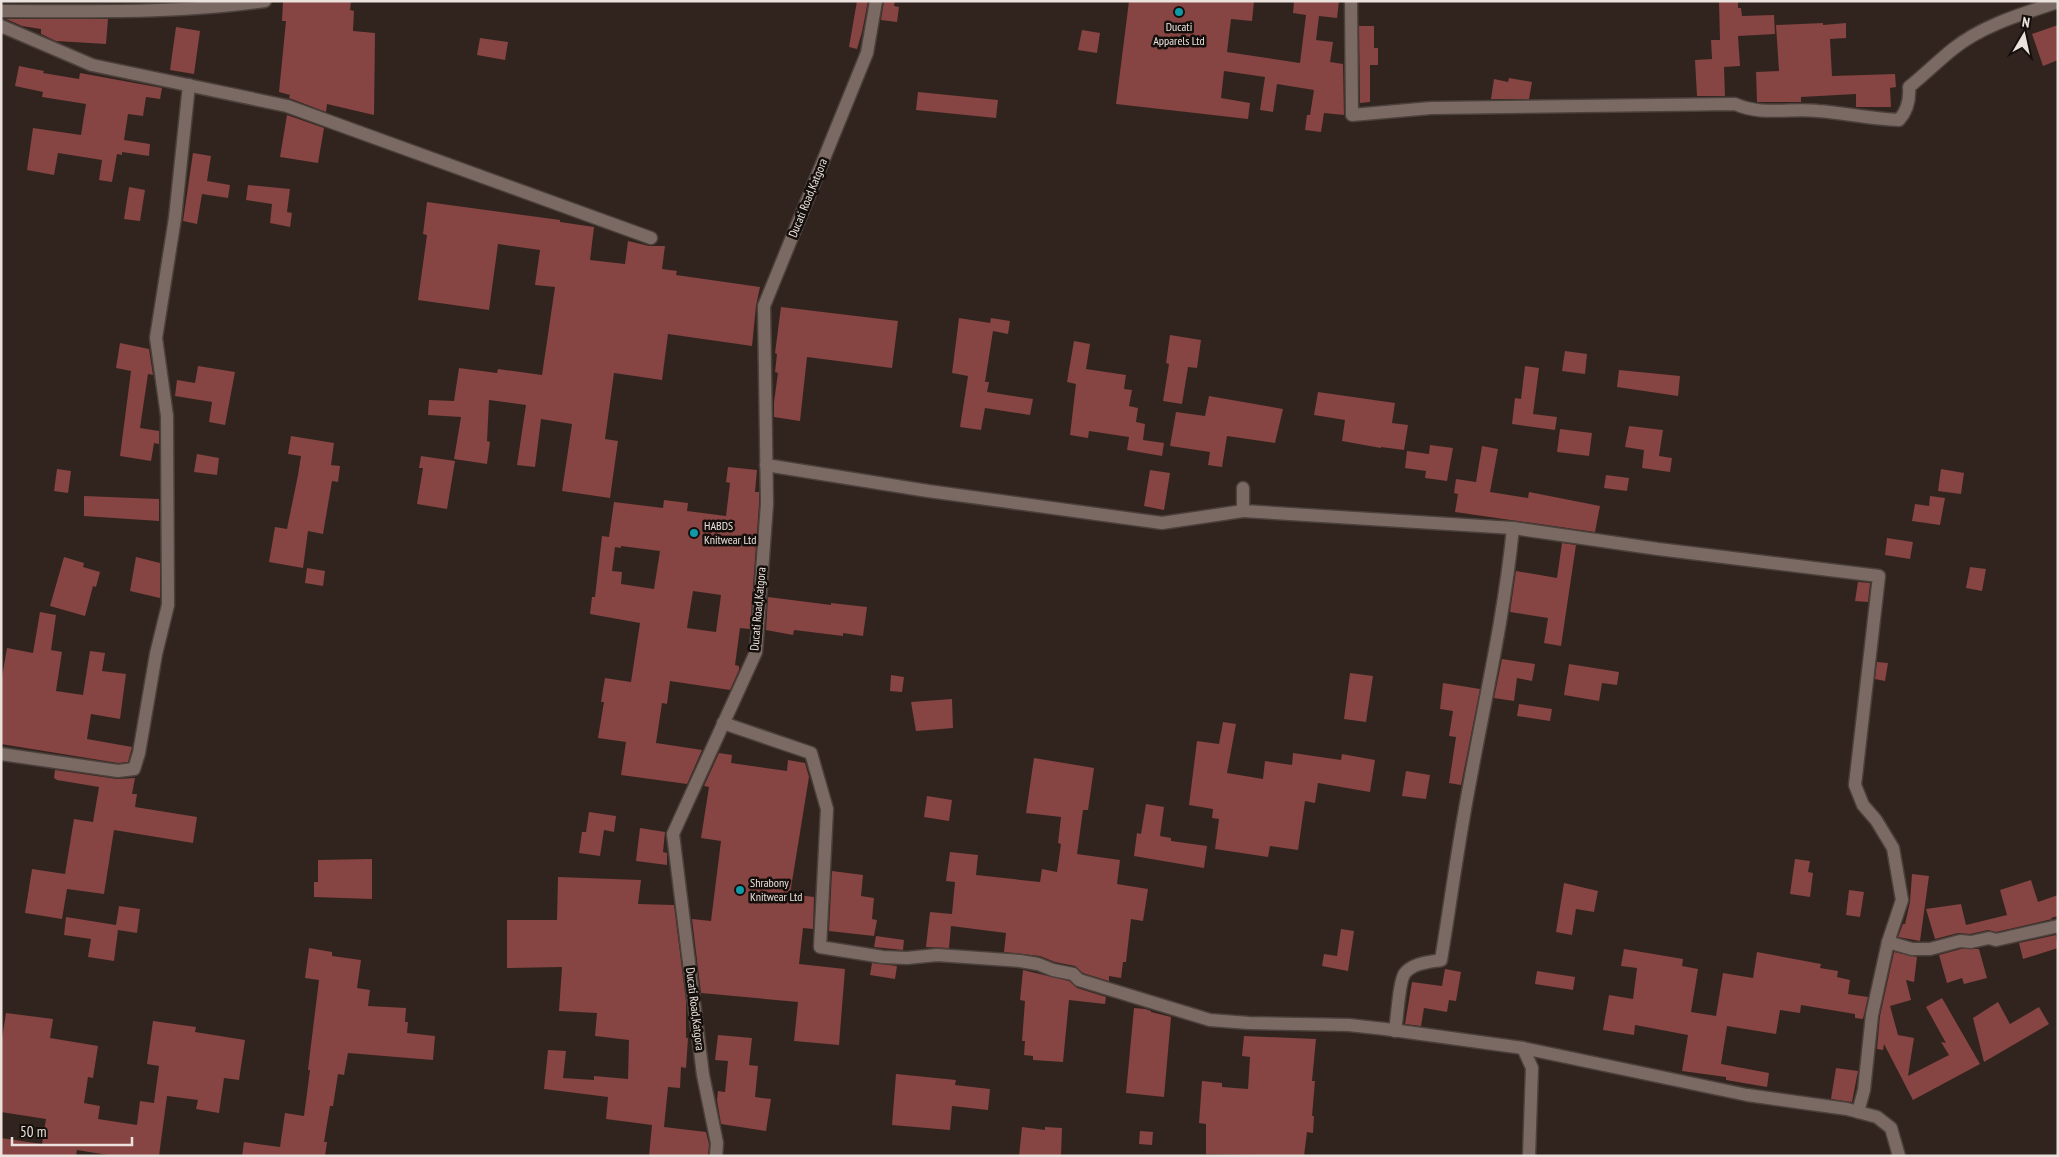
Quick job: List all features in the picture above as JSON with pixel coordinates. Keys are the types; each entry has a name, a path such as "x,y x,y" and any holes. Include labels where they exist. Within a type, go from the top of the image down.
{"street":[{"path":"1,11 87,12 217,8 265,1"},
{"name":"Ducati Road,Katgora","path":"716,1156 716,1143 703,1075 673,834 756,652 767,504 764,306 867,53 876,1"},
{"path":"1351,1 1352,115 1430,108 1735,104 1746,109 1819,111 1899,120 1904,114 1910,97 1909,87 1954,48 1982,31 2015,16 2058,2"},
{"path":"1,26 92,65 287,106 651,238"},
{"path":"1,754 118,771 134,769 139,753 156,654 168,605 167,416 156,338 175,218 189,86"},
{"path":"766,466 928,491 1162,523 1243,511 1513,528 1658,549 1879,576 1855,785 1863,805 1876,820 1893,848 1902,900 1888,942 1872,1015 1864,1090 1858,1112"},
{"path":"1243,488 1243,511"},
{"path":"1395,1031 1405,973 1419,964 1441,960 1467,798 1492,670 1509,567 1513,528"},
{"path":"723,723 811,753 827,809 820,947 883,957 906,958 937,955 1038,964 1053,970 1073,974 1079,980 1210,1020 1250,1023 1349,1025 1523,1048 1747,1095 1828,1106 1877,1117 1891,1128 1898,1156"},
{"path":"1888,942 1912,949 1930,949 1960,941 1971,942 1990,938 1996,940 2058,926"},
{"path":"1523,1048 1532,1068 1529,1156"}],"building":[{"path":"283,1 351,1 350,10 354,11 353,31 375,33 374,115 327,104 326,112 289,98 290,95 279,92 286,21 282,21"},
{"path":"857,1 868,1 857,49 849,47"},
{"path":"884,1 895,1 894,6 899,7 897,22 881,20"},
{"path":"1129,1 1254,1 1252,21 1231,19 1227,52 1300,63 1306,15 1293,13 1294,1 1339,1 1337,18 1319,16 1316,40 1333,42 1330,62 1343,64 1344,115 1324,113 1321,132 1305,130 1307,115 1310,115 1314,90 1277,84 1273,112 1260,110 1265,77 1224,71 1221,98 1250,103 1248,119 1116,104"},
{"path":"1719,1 1738,1 1738,8 1741,8 1742,16 1774,15 1775,34 1738,36 1740,66 1724,67 1725,96 1697,96 1695,60 1712,59 1711,40 1720,40"},
{"path":"6,19 108,19 106,44 56,41 41,34 41,29 22,26"},
{"path":"1823,23 1823,25 1846,23 1846,38 1830,39 1832,76 1895,74 1896,87 1890,88 1891,107 1856,107 1856,94 1801,97 1801,102 1757,102 1756,72 1779,71 1776,25"},
{"path":"2058,25 2058,60 2043,66 2032,34"},
{"path":"1359,26 1374,26 1374,48 1378,48 1378,65 1370,65 1370,102 1360,103"},
{"path":"176,27 200,31 194,74 170,70"},
{"path":"1082,30 1100,33 1097,53 1078,50"},
{"path":"480,38 508,42 505,60 477,55"},
{"path":"19,66 44,71 43,73 79,79 80,73 162,88 160,99 146,97 143,116 128,114 124,140 150,144 149,156 122,152 122,155 117,154 112,182 99,180 102,160 58,153 54,175 27,170 33,128 81,135 86,104 42,97 43,92 15,86"},
{"path":"1509,78 1532,82 1529,99 1491,99 1494,79 1508,82"},
{"path":"918,92 998,100 996,118 916,110"},
{"path":"287,115 324,128 318,163 280,157"},
{"path":"193,153 211,156 207,181 230,185 228,198 202,194 197,224 183,221"},
{"path":"248,185 290,189 287,212 292,213 290,227 270,223 272,204 246,200"},
{"path":"129,187 145,190 140,221 124,219"},
{"path":"427,202 560,220 560,222 594,227 590,260 625,264 628,241 649,246 665,246 662,269 677,271 676,275 760,287 752,346 668,334 662,380 614,373 605,439 618,441 610,498 562,491 572,424 541,419 535,467 517,465 526,405 489,400 487,441 490,442 487,464 454,459 461,417 428,415 429,400 454,401 459,368 497,373 498,369 542,375 555,287 535,285 540,250 498,244 489,310 418,300 427,235 423,234"},
{"path":"781,307 898,321 892,368 807,357 800,421 774,417 778,373 775,372 777,354 775,353"},
{"path":"959,318 990,323 991,318 1010,321 1008,334 993,331 985,382 989,382 987,392 1033,399 1030,415 985,408 981,430 960,427 968,376 952,373"},
{"path":"1170,335 1201,340 1197,368 1188,367 1182,404 1163,401 1169,364 1166,363"},
{"path":"1074,341 1090,344 1086,369 1126,375 1124,389 1132,390 1129,406 1138,408 1136,422 1145,424 1143,440 1164,443 1162,456 1127,450 1129,437 1089,431 1088,438 1070,435 1076,384 1067,382"},
{"path":"120,343 149,349 153,375 148,374 140,428 159,431 159,444 154,443 151,461 120,456 131,371 116,368"},
{"path":"1565,351 1587,354 1585,374 1562,371"},
{"path":"198,366 235,372 225,425 209,422 212,402 175,396 177,380 195,383"},
{"path":"1525,366 1539,368 1533,414 1557,417 1555,430 1512,424 1515,398 1521,399"},
{"path":"1619,370 1680,376 1678,396 1617,387"},
{"path":"1318,392 1395,403 1392,423 1408,425 1404,450 1342,441 1345,420 1314,415"},
{"path":"1209,396 1283,409 1275,443 1227,436 1222,467 1208,465 1210,452 1170,446 1176,412 1205,416"},
{"path":"1629,426 1663,430 1659,456 1672,458 1670,472 1642,468 1644,450 1625,447"},
{"path":"1560,429 1592,433 1589,456 1557,452"},
{"path":"291,436 334,443 331,465 340,466 338,482 332,481 323,534 308,531 303,568 269,562 275,527 287,529 298,475 301,456 288,454"},
{"path":"1430,445 1453,448 1447,481 1425,478 1426,471 1405,468 1407,451 1429,454"},
{"path":"1482,446 1498,449 1490,492 1528,498 1529,492 1600,506 1595,532 1455,512 1458,494 1454,493 1456,479 1476,482"},
{"path":"197,454 219,458 217,475 194,472"},
{"path":"421,456 455,461 447,509 417,504 423,468 419,468"},
{"path":"728,467 757,470 755,492 759,492 759,504 750,629 740,628 735,665 739,666 739,670 730,690 670,681 667,704 662,703 656,743 702,750 687,784 621,775 626,742 598,738 604,702 601,702 605,678 631,682 640,623 590,614 592,597 595,597 602,536 609,537 614,502 663,508 664,500 688,503 687,511 726,516 730,483 726,482","holes":["621,546 660,551 654,589 621,584 622,572 612,571 615,547 621,548","693,591 721,595 716,632 687,628"]},
{"path":"57,469 71,471 68,493 54,491"},
{"path":"1941,469 1964,473 1961,494 1938,491"},
{"path":"1150,470 1170,473 1164,510 1144,506"},
{"path":"1606,475 1629,478 1627,491 1604,488"},
{"path":"84,496 159,499 159,521 84,516"},
{"path":"1930,496 1945,498 1940,525 1912,521 1915,504 1929,506"},
{"path":"1887,538 1913,542 1910,559 1885,555"},
{"path":"1562,543 1576,545 1561,646 1544,643 1548,618 1510,612 1516,571 1557,578"},
{"path":"64,557 84,563 83,567 100,572 96,587 93,586 85,616 50,606"},
{"path":"136,557 160,563 160,598 130,591"},
{"path":"1970,567 1986,569 1982,591 1966,588"},
{"path":"307,568 325,571 323,586 305,583"},
{"path":"1858,582 1870,583 1868,602 1855,601"},
{"path":"768,597 831,605 831,603 867,607 863,636 843,633 843,636 794,630 793,635 766,630"},
{"path":"40,612 56,615 51,650 62,652 56,691 83,695 90,651 105,653 102,671 126,674 120,719 91,714 87,739 132,747 128,762 118,763 1,744 1,683 7,648 33,653"},
{"path":"1502,659 1535,664 1532,681 1517,678 1514,701 1494,698"},
{"path":"1877,662 1888,663 1885,681 1875,679"},
{"path":"1569,664 1619,672 1617,685 1602,683 1599,701 1564,695"},
{"path":"1350,673 1373,676 1366,722 1344,719"},
{"path":"891,675 904,677 902,692 890,691"},
{"path":"1443,683 1480,689 1461,785 1449,783 1456,737 1449,736 1453,711 1440,709"},
{"path":"952,699 953,728 916,731 911,702"},
{"path":"1519,704 1552,709 1550,721 1517,716"},
{"path":"1223,722 1236,724 1227,773 1263,779 1265,761 1292,765 1293,753 1341,760 1342,754 1375,760 1370,792 1318,783 1315,803 1305,801 1298,850 1270,846 1268,857 1215,849 1219,819 1212,818 1213,809 1189,805 1197,741 1219,744"},
{"path":"719,753 732,755 731,763 787,771 788,760 805,763 809,777 790,894 814,897 813,929 803,928 799,964 845,969 839,1045 794,1041 798,1002 701,993 692,919 711,921 721,841 701,838 709,787 704,786"},
{"path":"1034,758 1094,768 1088,810 1083,810 1077,854 1120,860 1117,884 1148,889 1143,921 1131,919 1126,962 1123,962 1121,978 1109,976 1109,981 1083,973 1075,966 1055,962 1040,956 1004,952 1006,933 951,926 949,948 926,947 930,912 952,914 955,882 946,881 950,852 978,855 976,875 1040,882 1042,869 1057,872 1061,844 1058,843 1061,817 1026,813"},
{"path":"55,770 117,779 135,778 132,794 137,794 135,807 197,817 193,843 114,830 104,894 67,889 62,919 25,913 32,869 65,874 74,819 93,822 99,787 57,780 54,778"},
{"path":"1406,771 1430,775 1426,799 1402,796"},
{"path":"927,796 952,800 949,821 924,817"},
{"path":"1146,804 1164,807 1160,836 1171,838 1171,841 1207,846 1204,868 1134,856 1137,833 1141,834"},
{"path":"589,812 616,816 614,832 604,830 600,856 579,853 582,832 586,832"},
{"path":"640,828 665,832 663,852 667,853 667,865 636,861"},
{"path":"372,859 372,899 314,897 314,882 318,882 318,860"},
{"path":"1795,859 1810,861 1808,872 1813,873 1810,897 1790,894"},
{"path":"832,871 863,875 861,896 874,898 872,919 877,920 874,936 829,931"},
{"path":"1912,874 1929,876 1920,941 1898,937 1903,924 1905,924 1910,902"},
{"path":"558,877 641,880 638,904 674,905 686,1001 686,1038 688,1038 686,1068 681,1067 680,1088 668,1087 664,1127 706,1132 709,1144 708,1156 649,1156 652,1125 606,1119 608,1097 544,1089 548,1050 566,1051 563,1078 594,1080 594,1076 628,1079 629,1040 595,1036 597,1013 559,1011 562,967 507,968 507,920 557,920"},
{"path":"2031,880 2038,902 2058,895 2058,916 1996,932 1988,930 1970,934 1958,933 1935,939 1926,909 1961,904 1966,925 2007,915 2000,890"},
{"path":"1564,883 1598,891 1594,912 1576,909 1572,935 1556,932"},
{"path":"1849,890 1864,892 1860,917 1846,915"},
{"path":"119,906 140,909 137,933 118,930 114,961 88,957 91,939 64,935 66,917 116,925"},
{"path":"1341,929 1354,931 1348,971 1322,966 1324,954 1337,956"},
{"path":"2056,935 2058,948 2023,959 2019,943"},
{"path":"876,936 904,940 903,950 874,947"},
{"path":"309,948 332,952 332,956 361,960 357,988 370,990 368,1006 406,1008 405,1022 408,1022 407,1033 435,1036 433,1060 348,1053 344,1075 338,1074 333,1106 330,1106 324,1142 327,1142 325,1156 242,1156 244,1142 280,1147 285,1113 304,1116 319,980 305,978"},
{"path":"1624,949 1683,959 1682,966 1698,969 1691,1012 1716,1016 1723,973 1753,978 1757,952 1821,964 1820,968 1838,971 1837,977 1850,980 1848,994 1868,997 1863,1019 1855,1018 1855,1014 1801,1005 1800,1013 1780,1010 1776,1034 1727,1026 1721,1064 1769,1073 1767,1087 1726,1080 1726,1077 1682,1071 1688,1035 1635,1025 1634,1035 1603,1030 1609,995 1633,999 1637,968 1621,966"},
{"path":"1961,949 1979,949 1987,978 1964,984 1962,978 1947,983 1939,955"},
{"path":"1894,952 1917,957 1914,982 1906,980 1911,1000 1890,1006 1898,1035 1914,1038 1908,1076 1949,1055 1941,1042 1946,1043 1926,1007 1942,998 1980,1064 1913,1100 1884,1044 1883,1050 1877,1049 1880,1016"},
{"path":"872,963 897,966 895,979 870,975"},
{"path":"1445,969 1461,972 1456,1001 1449,1000 1447,1012 1424,1008 1421,1026 1405,1024 1412,982 1442,986"},
{"path":"1023,970 1069,981 1077,988 1106,997 1105,1004 1069,1000 1063,1062 1033,1060 1033,1056 1024,1055 1025,1041 1022,1041 1025,1001 1020,1000"},
{"path":"1537,971 1575,977 1573,990 1535,984"},
{"path":"1998,1002 2010,1024 2039,1007 2049,1024 1984,1062 1973,1018"},
{"path":"1134,1008 1145,1009 1171,1017 1164,1097 1126,1093"},
{"path":"6,1013 53,1019 50,1038 98,1046 93,1078 88,1077 84,1103 100,1106 98,1119 137,1125 140,1101 154,1103 159,1066 147,1064 153,1021 196,1027 195,1032 245,1040 239,1080 224,1078 219,1113 196,1109 198,1100 167,1096 159,1156 114,1156 77,1150 76,1156 1,1156 1,1138 42,1144 46,1119 1,1112 1,1045"},
{"path":"718,1035 752,1038 749,1065 758,1066 755,1097 771,1099 766,1131 721,1124 717,1100 718,1091 725,1092 728,1061 715,1060"},
{"path":"1244,1036 1316,1039 1312,1081 1315,1081 1312,1116 1314,1116 1313,1133 1307,1132 1304,1156 1206,1154 1206,1124 1199,1123 1202,1081 1222,1083 1222,1087 1248,1089 1250,1057 1242,1056"},
{"path":"1836,1068 1858,1071 1852,1102 1831,1099"},
{"path":"896,1074 956,1080 955,1085 990,1089 988,1110 952,1106 950,1130 892,1125"},
{"path":"1022,1127 1045,1130 1045,1127 1062,1128 1061,1156 1019,1156"},
{"path":"1140,1131 1153,1132 1152,1145 1139,1144"}],"place":[{"name":"Ducati Apparels Ltd","path":"1179,12"},
{"name":"HABDS Knitwear Ltd","path":"694,533"},
{"name":"Shrabony Knitwear Ltd","path":"740,890"}]}
